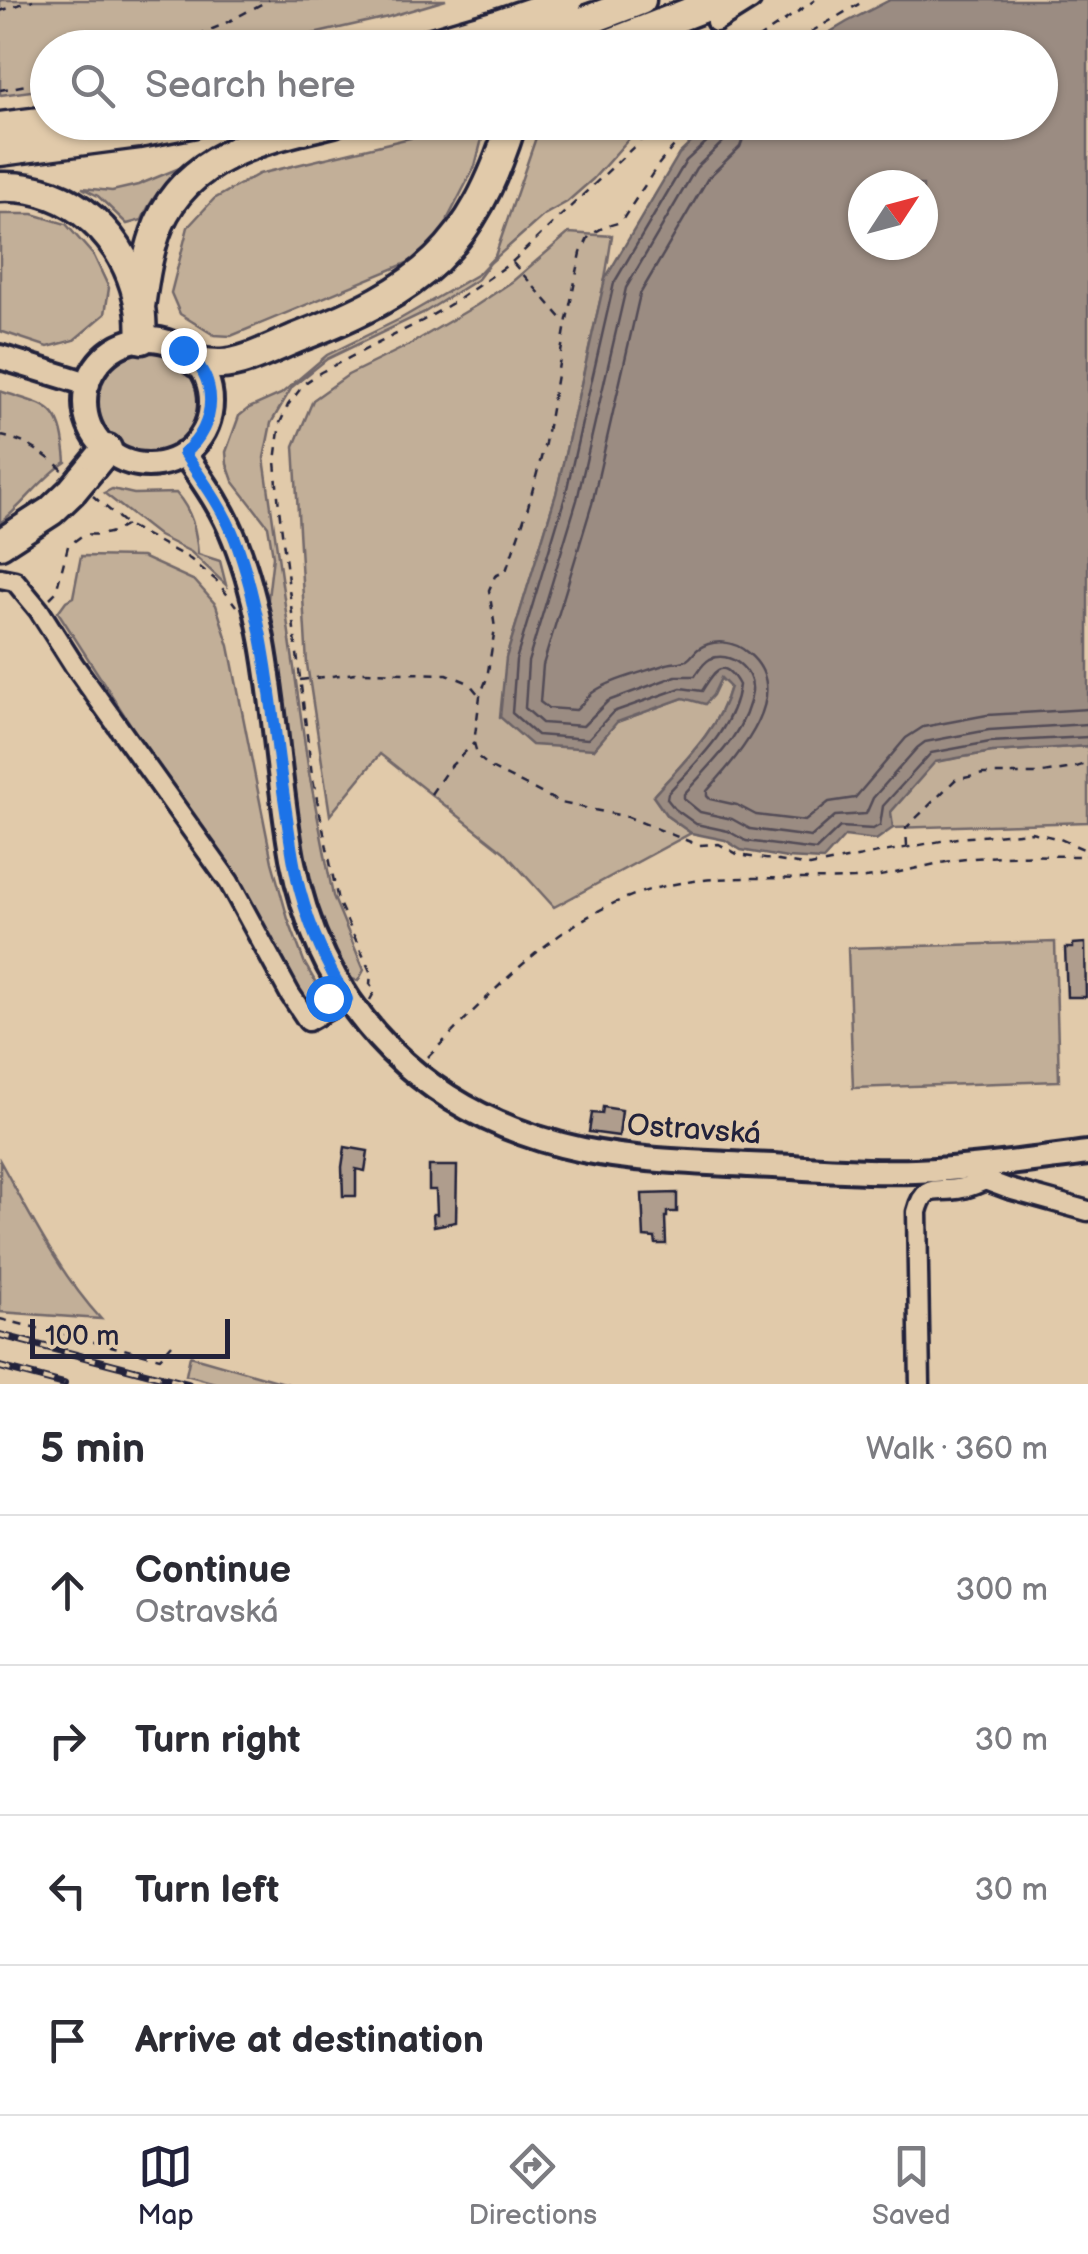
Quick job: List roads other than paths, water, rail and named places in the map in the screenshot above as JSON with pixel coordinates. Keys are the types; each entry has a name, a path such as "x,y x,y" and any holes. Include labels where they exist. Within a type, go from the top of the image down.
{"highway":[{"path":"512,30 568,0"},
{"path":"531,30 596,17 641,0"},
{"path":"657,30 719,11"},
{"path":"0,127 30,123"},
{"path":"0,152 92,140"},
{"path":"142,339 140,307 148,258 158,227 173,200 211,163 268,140"},
{"path":"196,362 223,365 248,357 338,322 414,281 439,259 465,225 505,140"},
{"path":"0,187 52,194 92,217 129,273 140,307"},
{"path":"0,544 38,520 107,449"}],"main road":[{"path":"142,339 159,340 176,346 196,362 208,382 210,416 200,437 184,453 168,462 140,464 122,459 98,440 88,419 86,395 96,367 108,353 142,339"},
{"path":"0,357 88,384"},
{"name":"Ostravská","path":"184,453 220,506 246,572 262,644 292,856 318,945 347,999 388,1050 451,1098 514,1128 584,1150 660,1160 984,1173 1088,1152"}],"street":[{"path":"719,11 751,0"},
{"path":"0,578 14,582 38,610 229,882 308,1021 347,999"},
{"path":"920,1384 920,1198 929,1190 960,1189 984,1173 1009,1190 1088,1211"}],"water":[{"path":"890,0 1088,0 1088,746 992,752 935,762 891,812 893,828 876,840 845,836 823,860 741,850 725,840 691,833 667,816 653,796 717,718 730,687 721,678 705,704 683,698 617,722 594,749 532,745 500,717 506,658 556,494 605,279 679,154 694,140 1058,140 1058,30 834,30"}],"railway":[{"path":"0,1335 188,1384"},
{"path":"0,1367 64,1384"}]}
